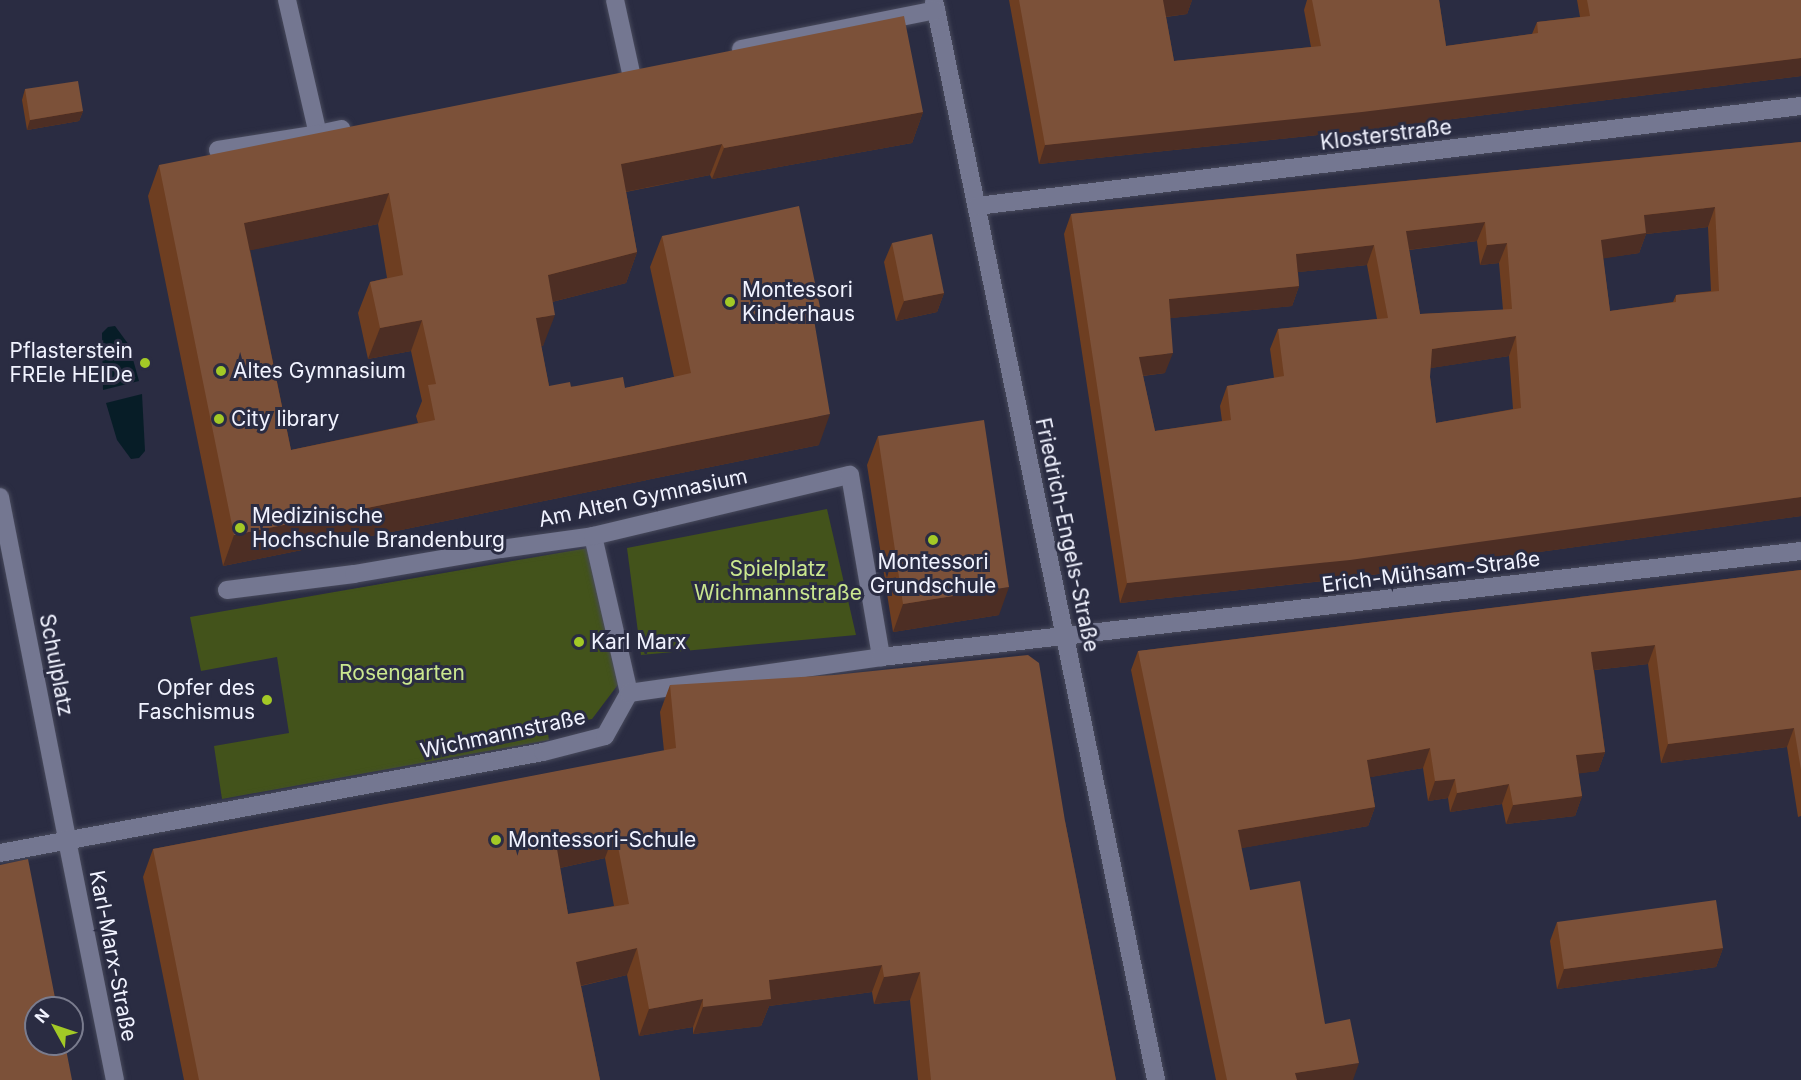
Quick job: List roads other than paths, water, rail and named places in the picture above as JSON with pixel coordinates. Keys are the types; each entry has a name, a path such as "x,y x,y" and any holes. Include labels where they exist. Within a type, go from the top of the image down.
{"street":[{"path":"287,0 318,134"},
{"path":"615,0 631,73"},
{"path":"721,53 935,5"},
{"name":"Friedrich-Engels-Straße","path":"935,5 1156,1080"},
{"path":"608,77 654,68"},
{"name":"Klosterstraße","path":"977,206 1801,106"},
{"path":"218,150 365,124"},
{"name":"Am Alten Gymnasium","path":"227,590 354,574 593,536 850,475 881,657"},
{"name":"Schulplatz","path":"0,497 67,840"},
{"path":"593,536 629,693 881,657 1065,637"},
{"name":"Erich-Mühsam-Straße","path":"1065,637 1801,551"},
{"name":"Wichmannstraße","path":"0,853 554,749 605,736 629,693"},
{"name":"Karl-Marx-Straße","path":"67,840 115,1080"}],"water":[{"path":"115,326 129,345 139,381 103,390 102,333 108,327"},
{"path":"142,394 145,451 139,458 131,459 117,440 106,403"}],"place":[{"name":"Montessori Kinderhaus","path":"730,302"},
{"name":"Pflasterstein FREIe HEIDe","path":"145,363"},
{"name":"Altes Gymnasium","path":"221,371"},
{"name":"City library","path":"219,419"},
{"name":"Medizinische Hochschule Brandenburg","path":"240,528"},
{"name":"Montessori Grundschule","path":"933,540"},
{"name":"Karl Marx","path":"579,642"},
{"name":"Opfer des Faschismus","path":"267,700"},
{"name":"Montessori-Schule","path":"496,840"}],"park label":[{"name":"Spielplatz Wichmannstraße","path":"778,581"},
{"name":"Rosengarten","path":"402,673"}]}
